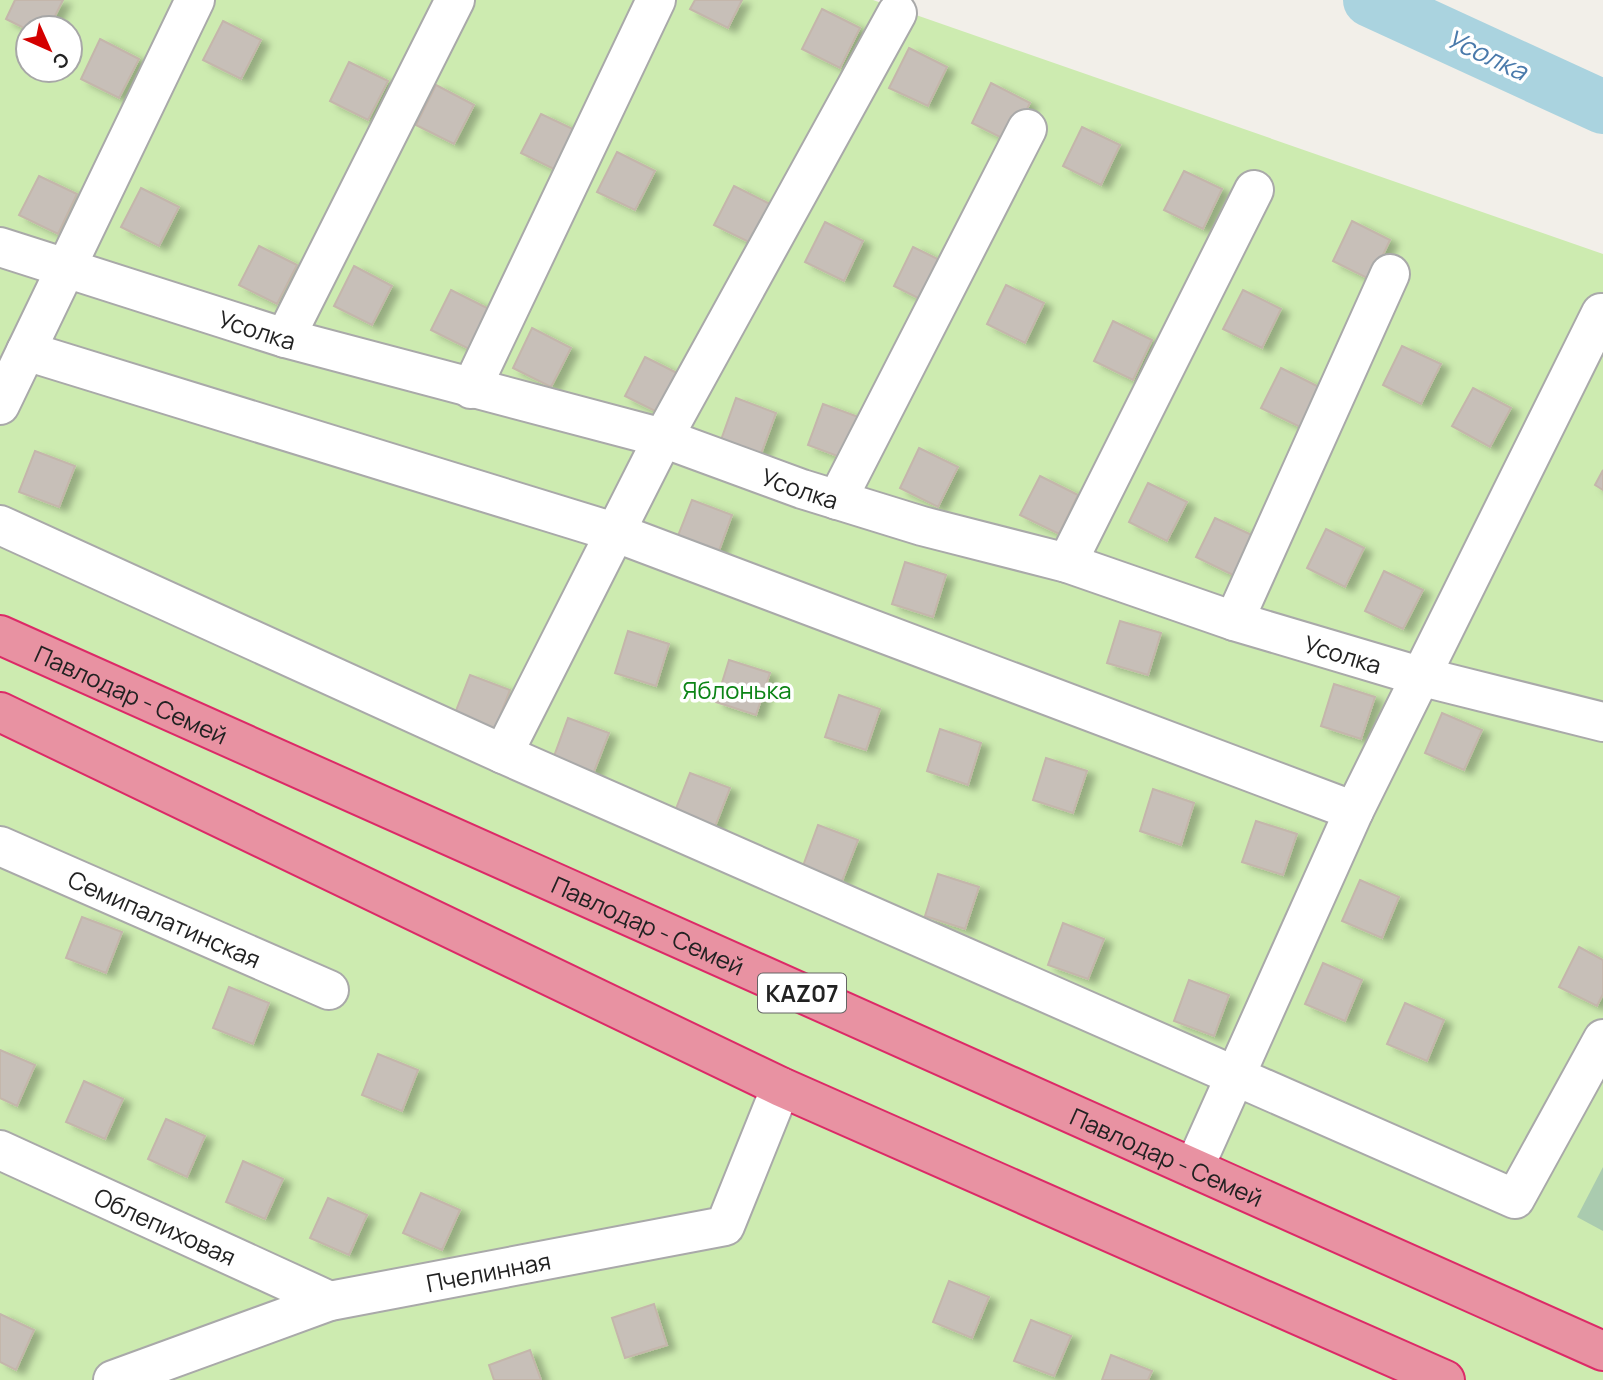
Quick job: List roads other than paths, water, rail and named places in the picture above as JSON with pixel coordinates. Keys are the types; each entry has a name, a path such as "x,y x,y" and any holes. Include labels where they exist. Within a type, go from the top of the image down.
{"highway":[{"name":"Павлодар - Семей","path":"0,635 1603,1352"},
{"path":"0,712 781,1087 1445,1380"}],"street":[{"path":"0,405 195,0"},
{"path":"285,338 456,0"},
{"path":"471,389 656,0"},
{"path":"503,754 663,438 897,13"},
{"path":"837,500 1027,129"},
{"path":"1067,562 1254,190"},
{"name":"Усолка","path":"0,247 285,338 663,438 837,500 922,526 1067,562 1234,621 1419,677 1603,722"},
{"path":"1234,621 1391,274"},
{"path":"1194,1168 1354,811 1601,313"},
{"path":"26,351 614,532 1354,811"},
{"path":"0,525 503,754 1515,1199 1603,1039"},
{"name":"Семипалатинская","path":"0,846 329,990"},
{"name":"Пчелинная","path":"113,1380 330,1301 725,1226 781,1087"},
{"name":"Облепиховая","path":"0,1150 330,1301"}],"waterway":[{"name":"Усолка","path":"1370,0 1603,107"}],"park label":[{"name":"Яблонька","path":"737,689"}]}
